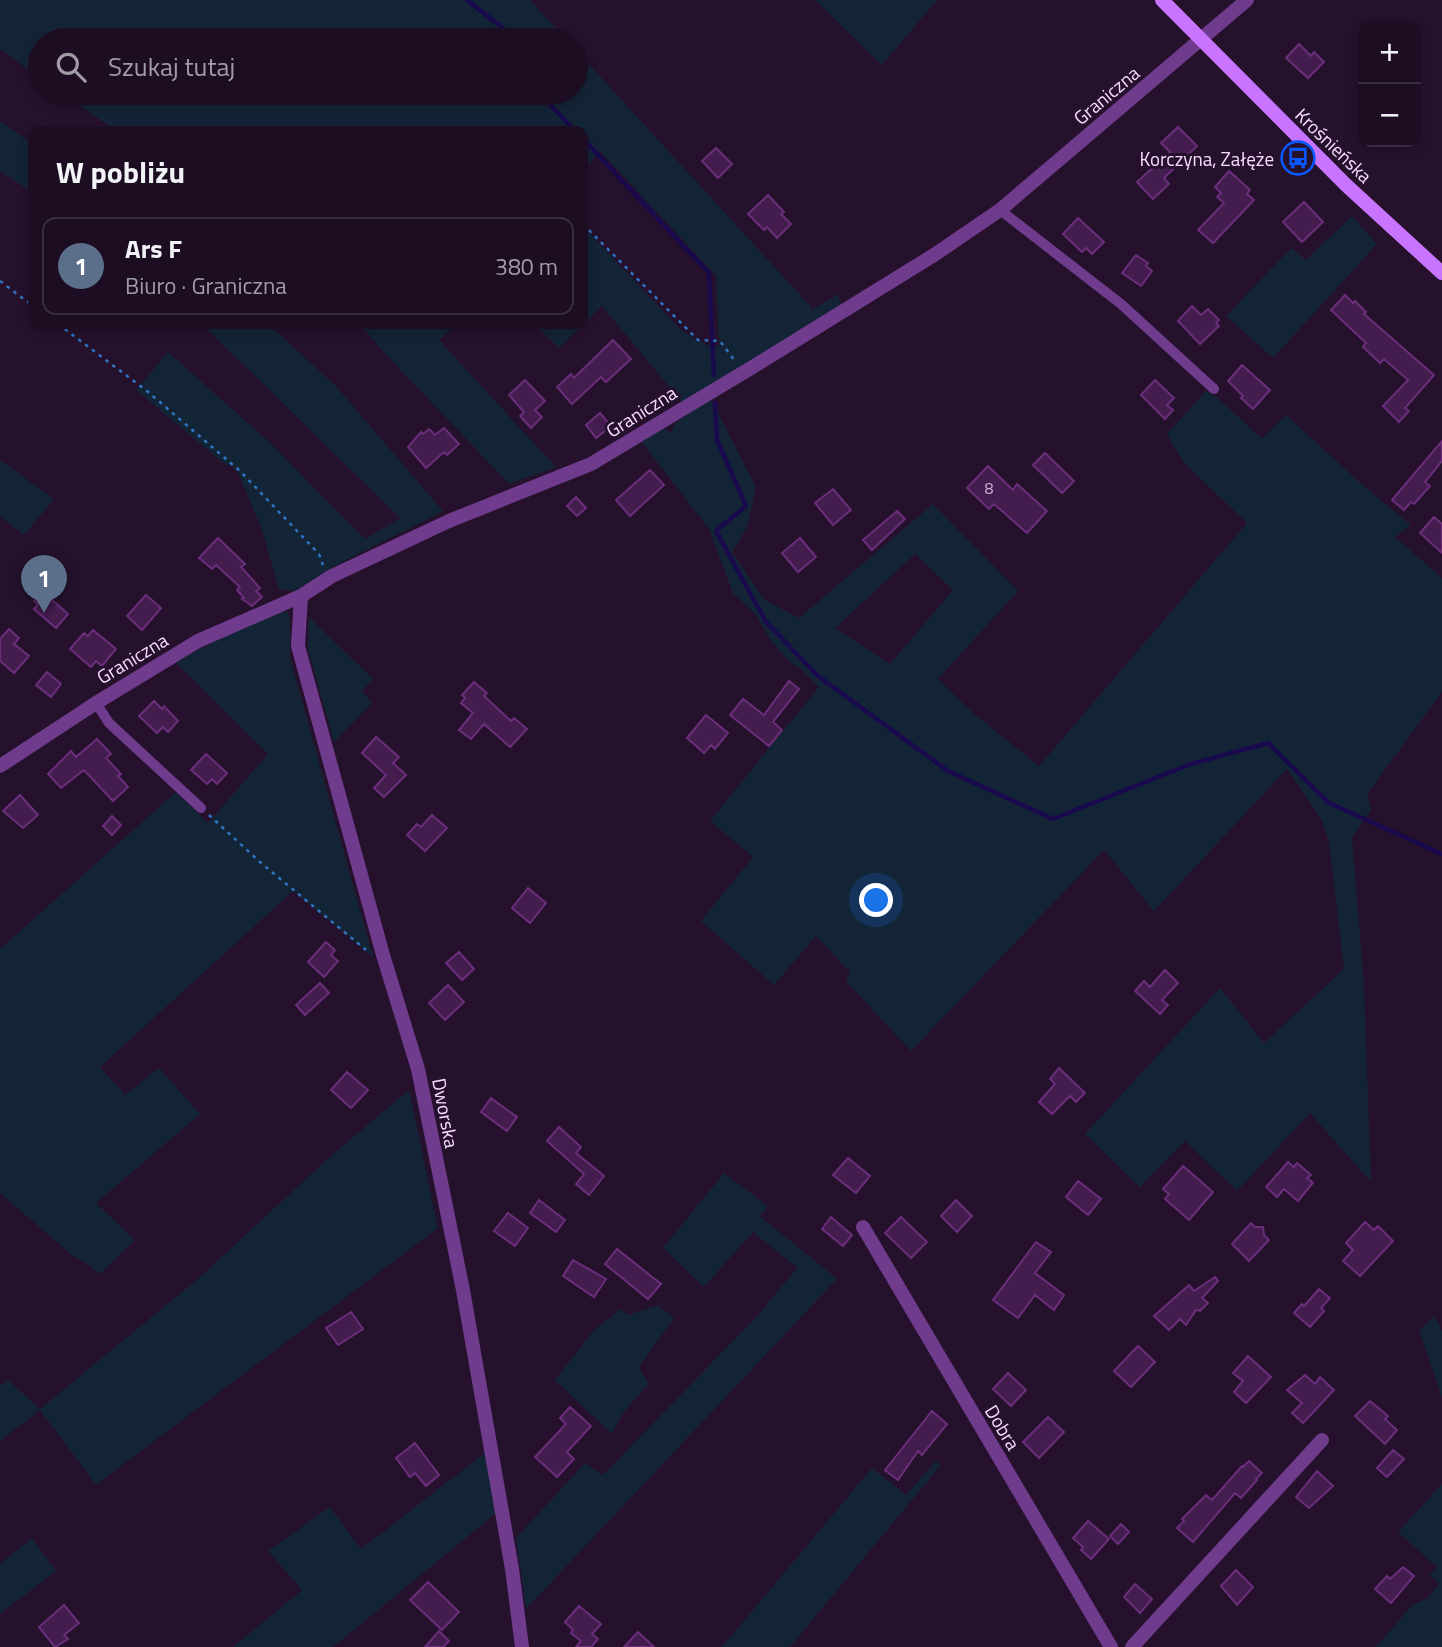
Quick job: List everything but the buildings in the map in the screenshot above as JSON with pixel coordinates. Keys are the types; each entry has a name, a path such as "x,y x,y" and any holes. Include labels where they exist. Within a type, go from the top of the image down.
{"main road":[{"name":"Krośnieńska","path":"1162,0 1346,185 1439,265"}],"street":[{"name":"Graniczna","path":"0,766 198,641 301,596 328,578 449,521 591,464 934,255 1000,210 1247,0"},
{"name":"Dworska","path":"301,596 298,646 383,955 418,1069 463,1290 512,1569 522,1647"},
{"name":"Dobra","path":"863,1227 1111,1647"},
{"path":"1132,1647 1322,1440"}],"lane":[{"path":"1000,210 1121,304 1213,389"},
{"path":"96,703 109,723 201,808"}],"path":[{"path":"588,229 698,340 720,341 744,371"},
{"path":"0,281 28,302"},
{"path":"65,329 147,391 240,471 318,554 328,578"},
{"path":"201,808 261,863 370,953 383,955"}],"shaded area":[{"path":"0,0 530,0 556,28 28,28 28,69 0,49"},
{"path":"815,0 937,0 882,65"},
{"path":"588,63 813,309 838,294 841,305 682,402 602,306 588,320 588,231 681,330 707,345 719,346 716,276 600,151 588,165 588,126 109,126 79,105 588,105"},
{"path":"0,121 28,141 28,190 0,171"},
{"path":"1352,216 1377,244 1273,358 1226,316 1291,248 1306,260"},
{"path":"207,329 273,329 335,385 443,511 350,558 296,591 279,589 262,530 237,470 222,462 136,390 168,352 268,441 365,539 400,518"},
{"path":"364,329 451,329 439,340 556,467 509,484"},
{"path":"539,329 578,329 559,348"},
{"path":"1206,391 1218,398 1262,439 1286,415 1411,525 1395,537 1442,578 1442,692 1367,794 1371,810 1352,837 1364,986 1371,1182 1310,1113 1237,1191 1185,1141 1140,1187 1085,1134 1220,988 1264,1043 1344,969 1329,842 1322,820 1287,769 1154,911 1104,850 911,1051 846,981 850,972 816,936 774,985 701,921 753,857 710,821 819,687 790,662 770,640 757,616 733,593 709,529 641,441 663,427 671,434 675,423 711,399 756,487 747,527 732,552 765,600 799,618 933,504 1018,591 938,679 972,712 1039,766 1247,523 1184,463 1167,434","holes":["915,554 953,590 890,664 835,628"]},
{"path":"0,460 54,499 24,535 0,516"},
{"path":"277,610 287,612 290,618 290,658 373,957 293,891 100,1067 125,1095 159,1068 200,1114 96,1203 135,1240 100,1274 73,1256 0,1193 0,949 176,792 208,823 268,754 175,662"},
{"path":"309,617 373,679 362,691 372,703 334,742 308,649"},
{"path":"409,1090 438,1228 96,1485 40,1410 0,1441 0,1386 8,1380 40,1409 199,1278 333,1154"},
{"path":"724,1173 768,1206 760,1216 837,1279 526,1609 516,1538 585,1463 603,1475 759,1314 797,1268 753,1232 704,1287 663,1248"},
{"path":"658,1305 674,1318 639,1367 649,1384 623,1413 612,1434 555,1380 594,1330 621,1309 628,1315"},
{"path":"1435,1316 1442,1331 1442,1397 1419,1330"},
{"path":"486,1452 495,1514 333,1647 233,1647 302,1590 268,1551 330,1507 361,1549"},
{"path":"936,1461 941,1465 790,1647 722,1647 872,1468 906,1495"},
{"path":"1442,1484 1442,1647 1376,1647 1412,1605 1428,1598 1439,1583 1429,1576 1437,1567 1398,1532"},
{"path":"32,1538 56,1571 0,1614 0,1564"}],"waterway":[{"path":"467,0 503,28"},
{"path":"550,105 570,126"},
{"path":"588,144 709,273 714,375"},
{"path":"715,403 717,440 746,506 716,531 766,622 818,676 948,771 1053,819 1191,764 1268,743 1329,803 1442,854"}],"place":[{"name":"Korczyna, Załęże","path":"1298,158"},
{"name":"Ars F","path":"44,613"}]}
